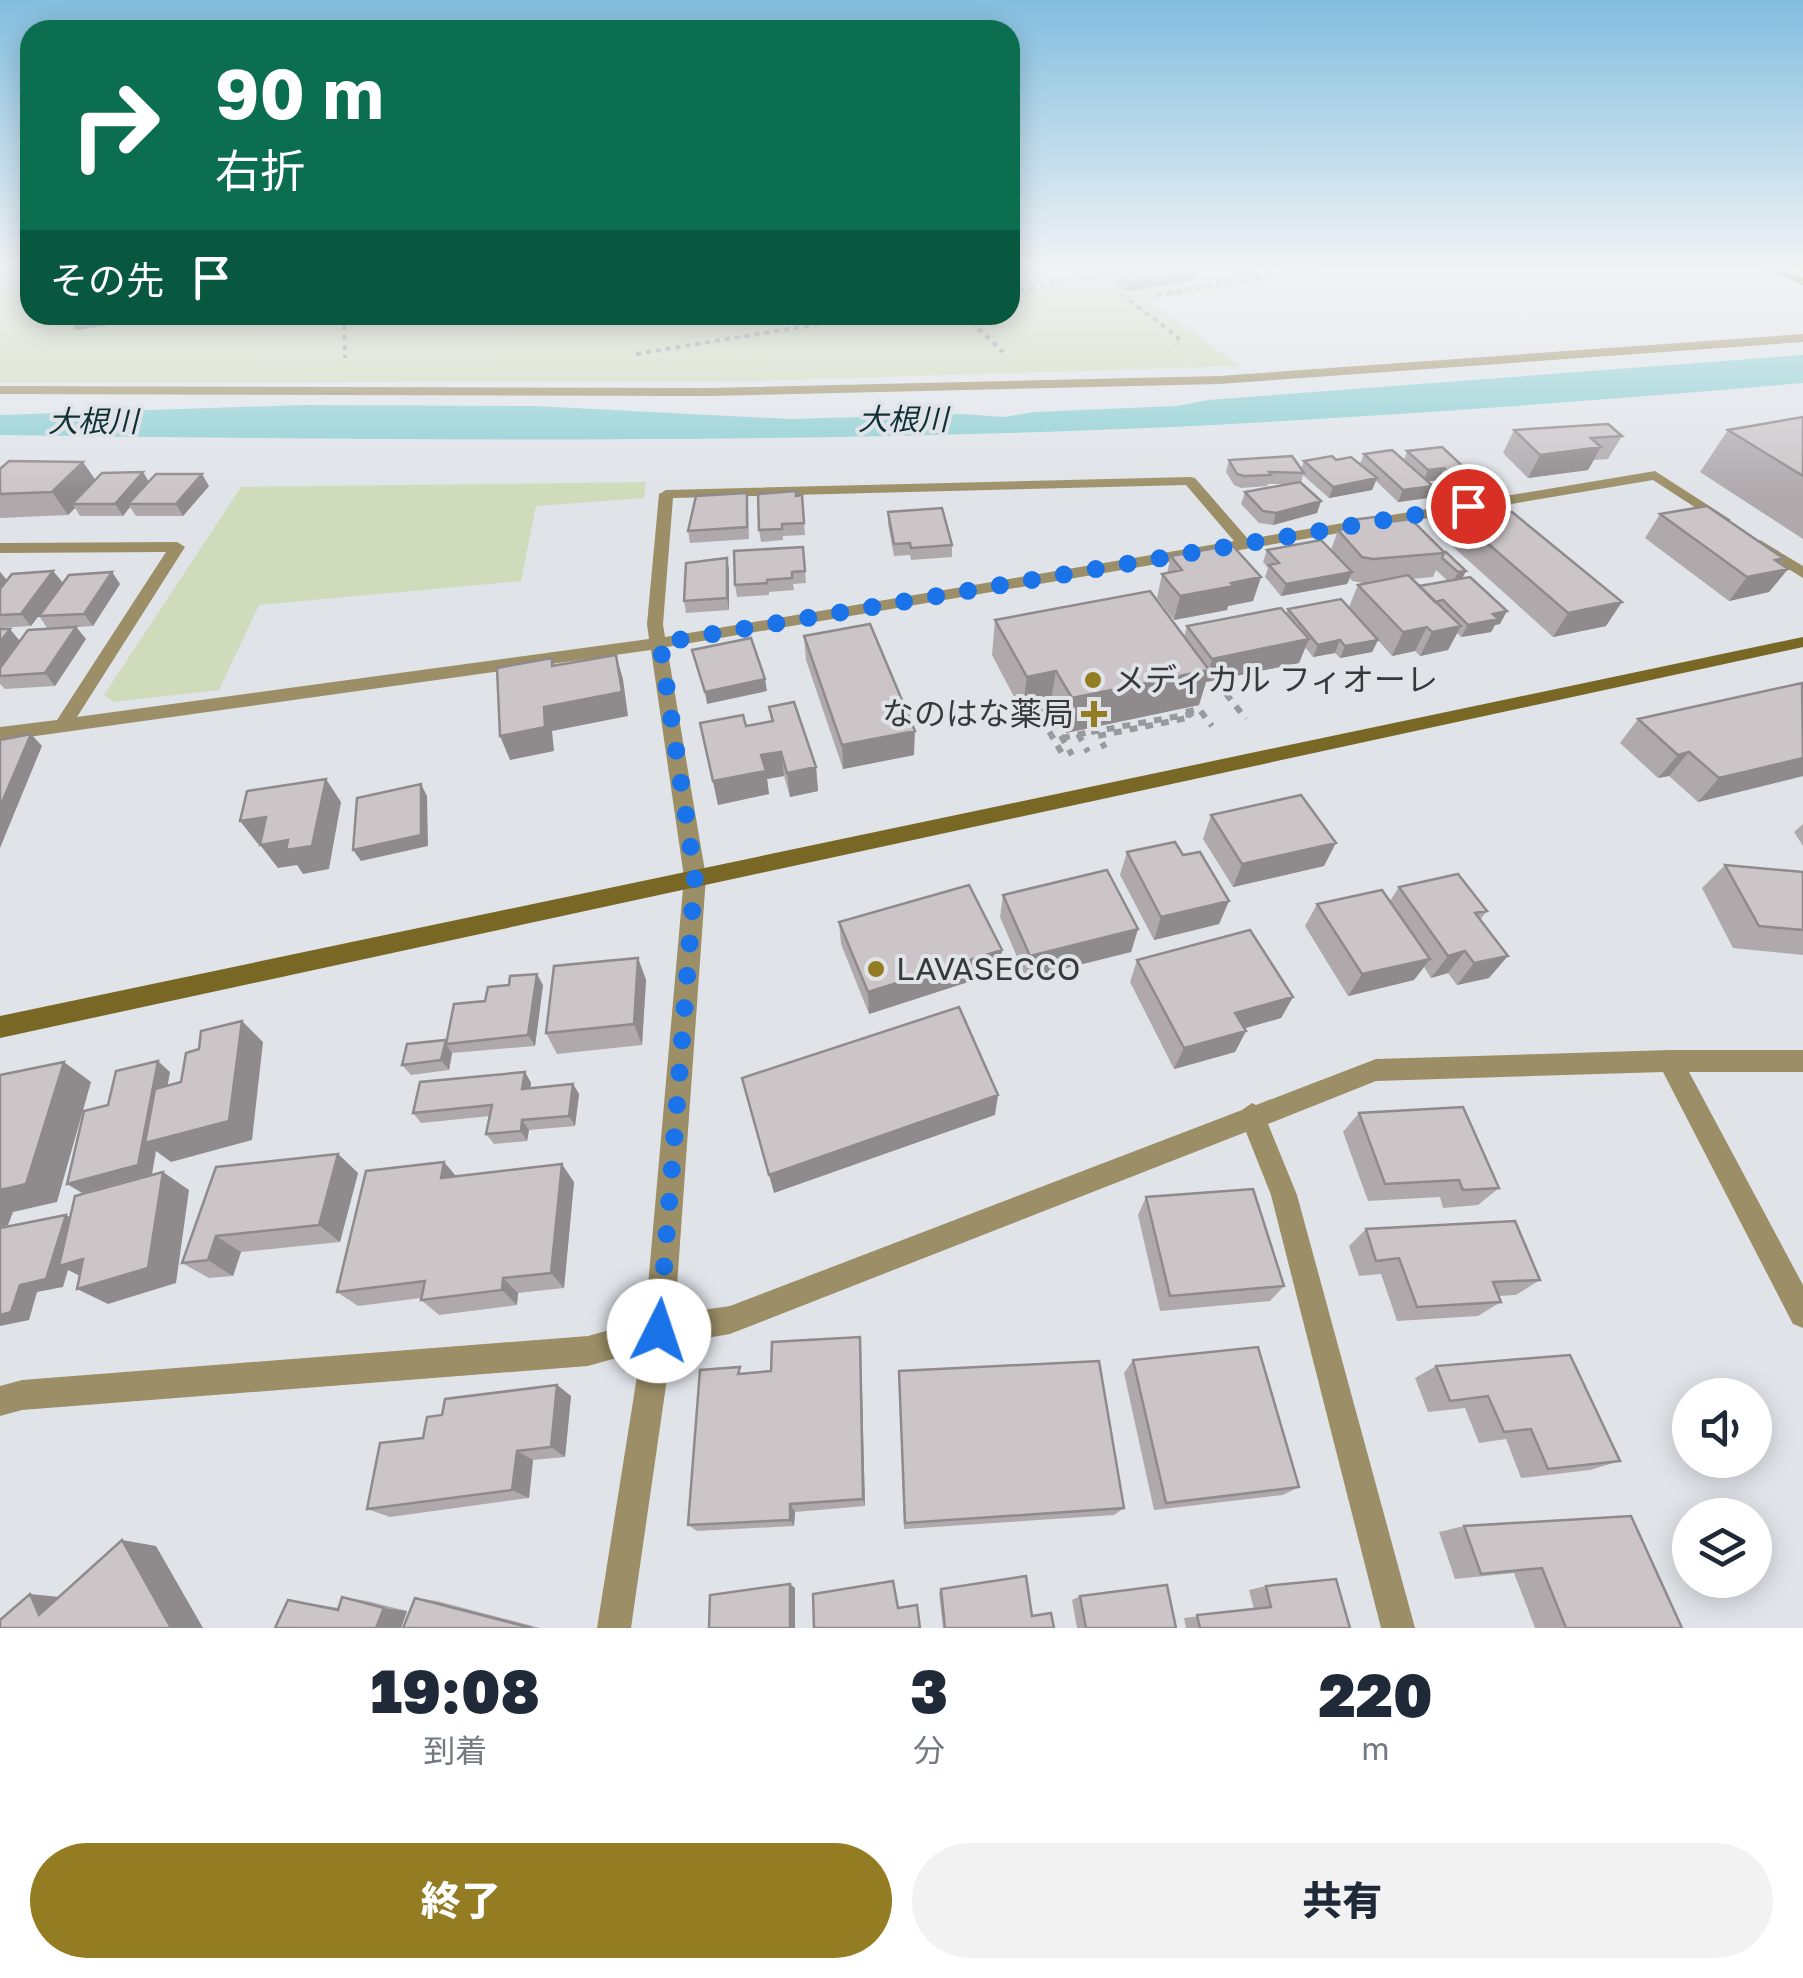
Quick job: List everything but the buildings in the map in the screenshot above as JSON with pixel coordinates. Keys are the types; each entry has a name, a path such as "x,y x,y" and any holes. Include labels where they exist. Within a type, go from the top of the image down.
{"street":[{"path":"0,390 709,392 1161,382 1730,343"},
{"path":"0,734 660,643 1655,474 1737,529"},
{"path":"614,1628 659,1331 695,876 655,624 666,494 1190,481 1243,543"},
{"path":"1754,540 1803,573"},
{"path":"0,548 177,547 62,726"},
{"path":"0,1027 1803,642"},
{"path":"0,1401 22,1395 588,1351 659,1331 730,1320 1376,1070 1670,1061 1803,1062"},
{"path":"1670,1061 1803,1314"},
{"path":"1252,1115 1284,1195 1398,1628"}],"path":[{"path":"345,343 346,355"},
{"path":"625,355 700,343"},
{"path":"1216,681 1246,719"},
{"path":"1046,709 1062,738 1068,756 1038,712 1046,709"},
{"path":"1091,732 1199,709 1212,726"},
{"path":"1062,738 1190,714 1192,718 1098,736 1105,748"},
{"path":"1078,734 1088,752"}],"green space":[{"path":"0,343 1207,343 1240,366 754,381 0,383"},
{"path":"646,482 644,498 536,506 521,581 259,605 219,690 113,702 104,695 241,487"}],"water":[{"name":"大根川","path":"1803,355 1803,383 1437,412 1162,427 669,439 0,435 0,415 304,405 534,406 791,419 963,414 1003,417"}],"place":[{"name":"メディカル フィオーレ","path":"1093,680"},
{"name":"なのはな薬局","path":"1094,714"},
{"name":"LAVASECCO","path":"876,969"}],"route":[{"path":"659,1331 695,876 660,643 1468,506"}]}
